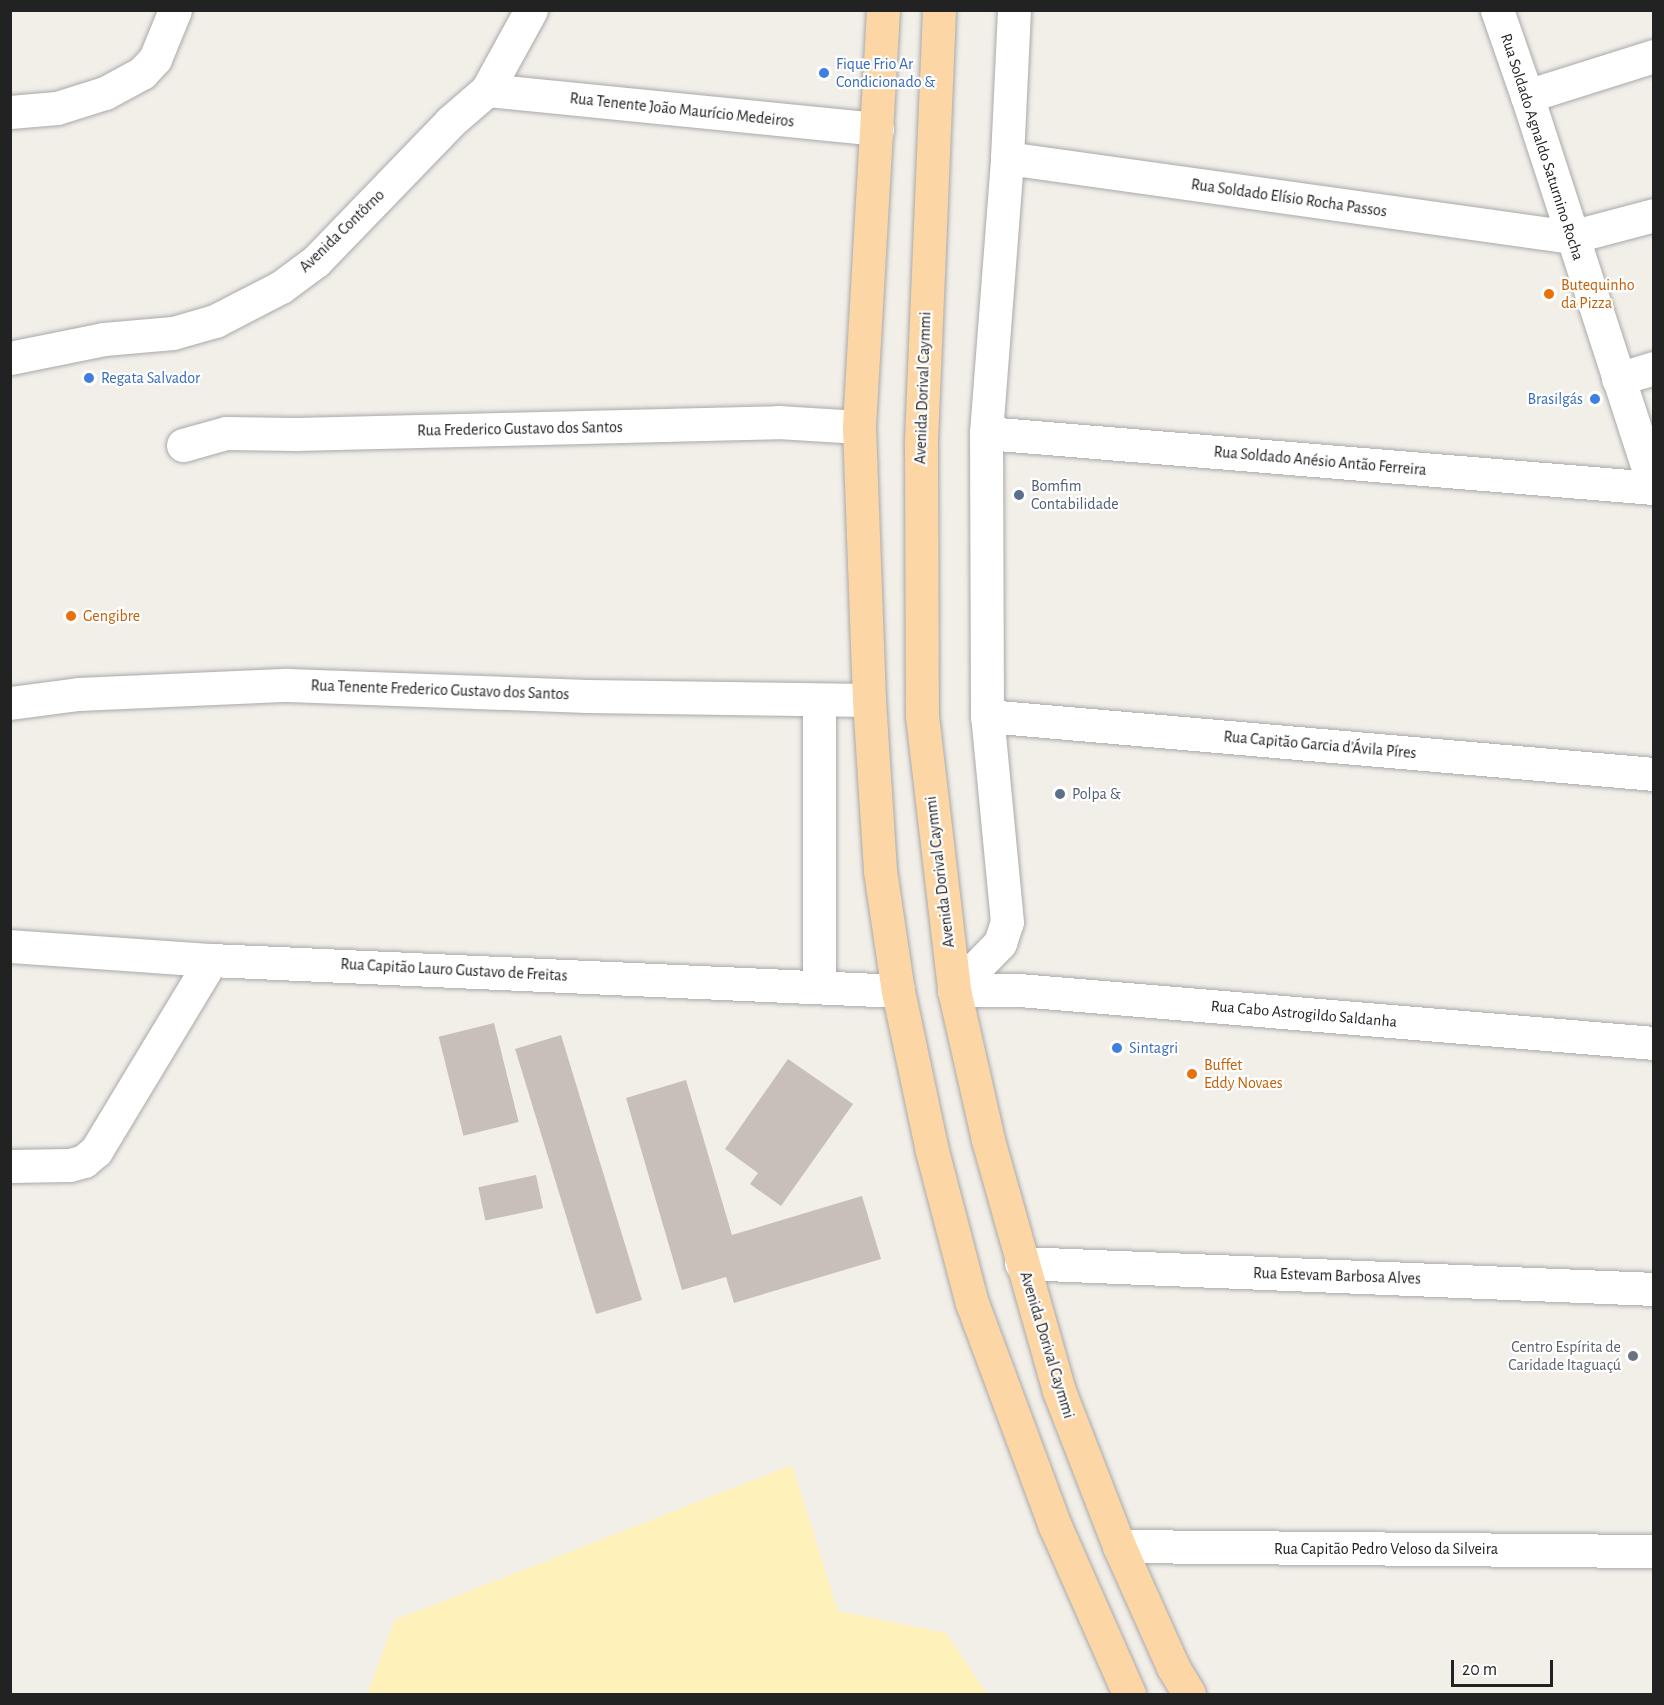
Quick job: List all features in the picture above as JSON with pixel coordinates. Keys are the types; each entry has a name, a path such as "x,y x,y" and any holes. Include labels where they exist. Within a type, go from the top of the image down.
{"main road":[{"path":"883,10 859,427 869,700 880,871 898,991 932,1151 972,1303 1055,1526 1129,1695"},
{"name":"Avenida Dorival Caymmi","path":"939,10 921,446 922,716 954,990 988,1140 1059,1391 1119,1546 1173,1667 1189,1695"}],"street":[{"path":"10,112 57,108 105,93 142,73 154,59 175,10"},
{"name":"Avenida Contôrno","path":"10,358 104,339 173,333 215,321 280,287 316,261 450,122 487,90 531,10"},
{"path":"954,990 1000,943 1007,922 987,716 986,433 1014,10"},
{"name":"Rua Soldado Agnaldo Saturnino Rocha","path":"1497,10 1527,96 1653,488"},
{"path":"1527,96 1653,56"},
{"name":"Rua Tenente João Maurício Medeiros","path":"487,90 877,129"},
{"name":"Rua Soldado Elísio Rocha Passos","path":"1006,158 1571,237"},
{"path":"1571,237 1653,215"},
{"path":"1618,379 1653,368"},
{"name":"Rua Frederico Gustavo dos Santos","path":"183,446 226,433 307,434 778,422 859,427"},
{"name":"Rua Soldado Anésio Antão Ferreira","path":"986,433 1653,488"},
{"name":"Rua Tenente Frederico Gustavo dos Santos","path":"10,703 78,694 288,685 819,701 869,700"},
{"path":"819,701 819,987"},
{"name":"Rua Capitão Garcia d'Ávila Píres","path":"987,716 1653,774"},
{"name":"Rua Capitão Lauro Gustavo de Freitas","path":"10,946 211,960 898,991"},
{"path":"10,1166 70,1165 84,1161 96,1151 211,960"},
{"name":"Rua Cabo Astrogildo Saldanha","path":"954,990 1019,990 1653,1043"},
{"name":"Rua Estevam Barbosa Alves","path":"1021,1263 1653,1289"},
{"name":"Rua Capitão Pedro Veloso da Silveira","path":"1119,1546 1653,1551"}],"sand":[{"path":"792,1465 838,1611 946,1633 987,1694 367,1694 395,1620"}],"building":[{"path":"494,1023 519,1122 463,1136 439,1037"},
{"path":"561,1035 642,1300 596,1314 515,1049"},
{"path":"788,1059 853,1104 781,1206 750,1184 758,1173 725,1149"},
{"path":"686,1080 732,1235 862,1196 881,1259 734,1303 726,1277 682,1290 626,1098"},
{"path":"536,1175 543,1208 485,1221 478,1187"}],"place":[{"name":"Fique Frio Ar Condicionado &","path":"824,73"},
{"name":"Butequinho da Pizza","path":"1549,294"},
{"name":"Regata Salvador","path":"89,378"},
{"name":"Brasilgás","path":"1595,399"},
{"name":"Bomfim Contabilidade","path":"1019,495"},
{"name":"Gengibre","path":"71,616"},
{"name":"Polpa &","path":"1060,794"},
{"name":"Sintagri","path":"1117,1048"},
{"name":"Buffet Eddy Novaes","path":"1192,1074"},
{"name":"Centro Espírita de Caridade Itaguaçú","path":"1633,1356"}]}
